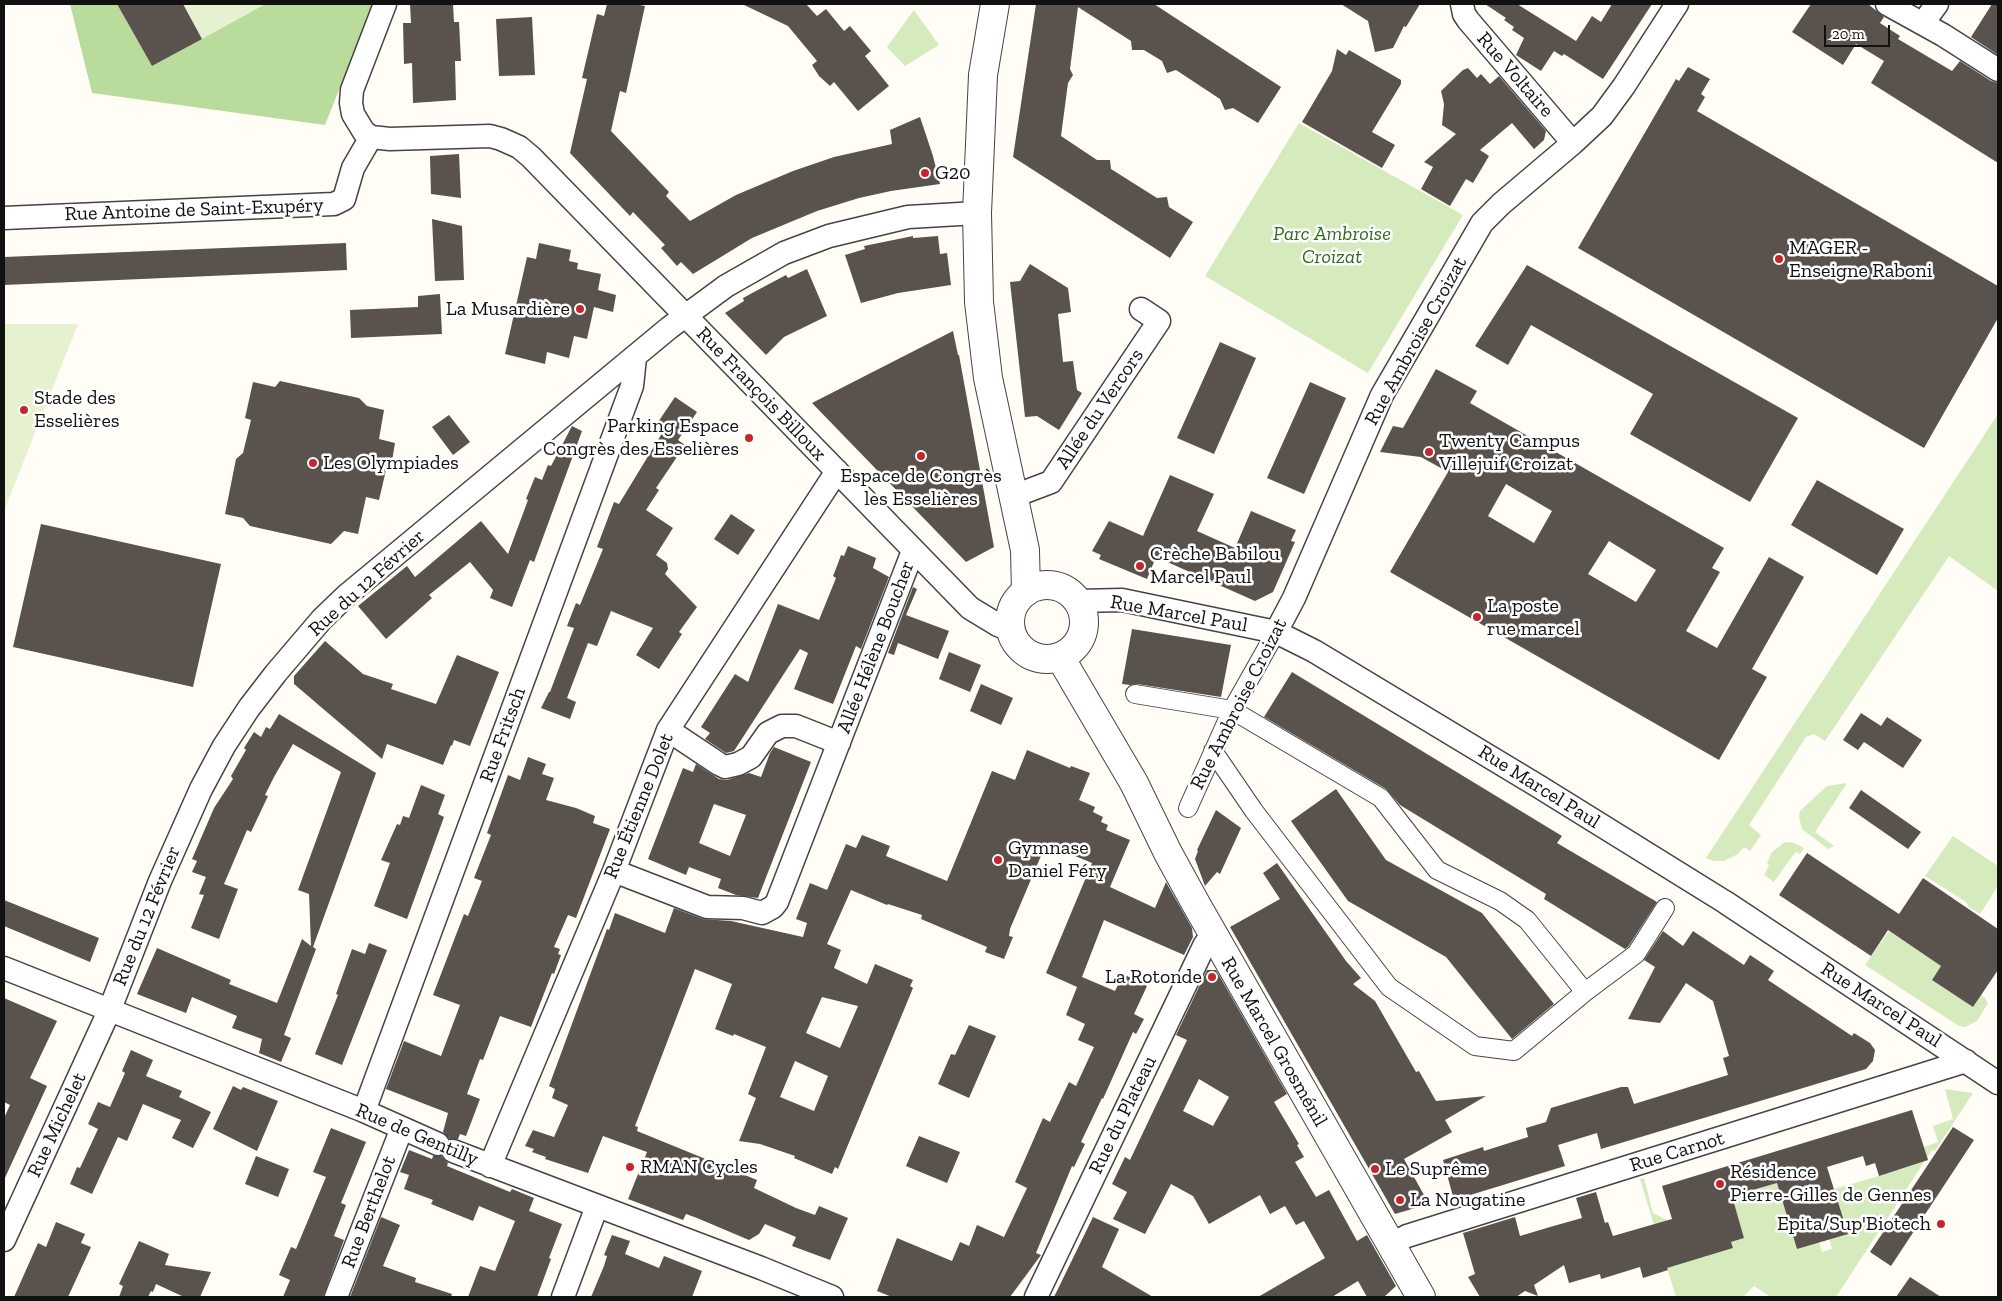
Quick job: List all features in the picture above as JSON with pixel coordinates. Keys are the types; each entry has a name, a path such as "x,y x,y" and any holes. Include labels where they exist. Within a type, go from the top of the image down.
{"street":[{"path":"371,137 364,132 353,114 352,90 386,4"},
{"path":"995,4 983,75 977,213 979,302 988,378 1025,550 1026,592"},
{"name":"Rue Voltaire","path":"1462,4 1464,14 1468,20 1574,143"},
{"name":"Rue Ambroise Croizat","path":"1188,808 1232,710 1276,632 1306,572 1382,395 1482,223 1500,204 1574,143 1602,116 1624,86 1677,4"},
{"path":"1887,4 1998,70"},
{"path":"1922,24 1937,4"},
{"name":"Rue François Billoux","path":"371,137 390,139 490,136 502,138 519,147 531,157 970,608 1010,630"},
{"name":"Rue Antoine de Saint-Exupéry","path":"4,218 334,204 344,199 353,168 371,137"},
{"name":"Rue du 12 Février","path":"110,1009 160,881 201,789 224,746 249,708 276,673 322,619 347,595 684,316 726,286 784,253 829,236 908,217 977,213"},
{"name":"Allée du Vercors","path":"1014,496 1051,482 1159,321 1141,309"},
{"name":"Rue Fritsch","path":"364,1111 632,386 635,358"},
{"name":"Rue Étienne Dolet","path":"490,1166 614,871 668,730 837,471"},
{"path":"1025,550 1056,585 1071,592 1078,601 1084,616 1083,633 1078,643 1070,652 1048,660 1035,658 1015,642 1010,630 1010,618 1013,607 1019,597 1026,592 1038,586 1056,585"},
{"name":"Allée Hélène Boucher","path":"614,871 707,907 743,908 762,913 777,902 914,551"},
{"name":"Rue Marcel Paul","path":"1078,601 1122,600 1276,632 1322,656 1692,882 1998,1083"},
{"name":"Rue Marcel Grosménil","path":"1060,657 1134,783 1168,853 1421,1297"},
{"path":"1135,694 1232,710 1381,798 1437,870 1500,901 1527,920 1585,992"},
{"name":"Allée Hélène Boucher","path":"668,730 725,767 738,764 751,756 768,733 782,726 796,726 839,743"},
{"path":"1213,751 1254,811 1389,987 1475,1046 1514,1051 1585,992 1636,954 1665,908"},
{"name":"Rue du Plateau","path":"1036,1297 1205,944 1216,938"},
{"name":"Rue de Gentilly","path":"4,968 364,1111 490,1166 761,1268 832,1297"},
{"name":"Rue Michelet","path":"4,1240 110,1009"},
{"name":"Rue Carnot","path":"1390,1245 1406,1236 1966,1061"},
{"name":"Rue Berthelot","path":"336,1297 402,1128"},
{"path":"563,1297 597,1206"}],"green space":[{"path":"70,4 117,4 152,66 265,4 373,4 325,125 92,93"},
{"path":"183,4 265,4 202,39"},
{"path":"914,10 939,45 905,66 887,47"},
{"name":"Parc Ambroise Croizat","path":"1299,123 1463,215 1368,373 1205,276"},
{"name":"Stade des Esselières","path":"4,324 78,324 4,511"},
{"path":"1998,414 1998,591 1949,556 1825,741 1814,734 1806,737 1749,825 1761,835 1750,851 1744,847 1738,854 1724,861 1714,861 1706,858"},
{"path":"1847,783 1815,832 1834,846 1828,849 1802,829 1799,817 1800,811 1827,786"},
{"path":"1953,836 1998,866 1998,886 1980,914 1969,907 1966,902 1925,876"},
{"path":"1785,842 1794,843 1804,848 1800,854 1796,852 1793,855 1774,882 1764,875 1769,865 1767,863 1772,852"},
{"path":"1889,931 1941,966 1933,980 1973,1007 1981,995 1985,998 1988,1003 1977,1021 1965,1027 1959,1026 1865,965"},
{"path":"1945,1089 1973,1093 1935,1151 1932,1150 1836,1297 1771,1297 1754,1286 1743,1297 1676,1297 1640,1179 1644,1178 1653,1213 1673,1223 1696,1259 1733,1248 1731,1242 1744,1238 1732,1196 1777,1183 1797,1249 1819,1242 1822,1252 1832,1249 1829,1239 1834,1189 1879,1176 1902,1144 1921,1138 1924,1147 1938,1142 1933,1126 1953,1119"}],"building":[{"path":"117,4 183,4 202,39 152,66"},
{"path":"410,4 453,4 454,22 459,22 461,61 455,61 456,100 413,103 412,63 404,64 403,23 411,23"},
{"path":"607,4 645,6 626,93 620,91 611,131 669,192 666,196 690,221 736,195 793,171 834,157 892,144 890,130 920,117 940,184 859,198 817,211 752,238 693,274 681,262 677,266 661,248 665,245 633,212 630,216 570,153 587,79 582,78 597,14 604,16"},
{"path":"742,4 806,4 817,16 826,9 844,31 850,26 871,51 865,56 889,86 858,111 834,82 830,86 819,76 812,65 817,61 788,26"},
{"path":"1036,4 1154,4 1281,87 1258,123 1233,108 1225,110 1220,99 1176,70 1167,73 1162,61 1144,50 1132,50 1131,41 1078,7 1070,69 1073,75 1068,83 1061,136 1097,160 1110,160 1111,169 1157,198 1167,197 1169,207 1193,222 1170,258 1013,157"},
{"path":"1341,4 1420,4 1406,27 1404,26 1393,48 1375,52 1368,21"},
{"path":"1485,4 1517,4 1576,41 1592,16 1601,22 1612,4 1652,4 1603,79 1564,54 1562,56 1554,51 1541,71 1516,55 1524,38 1512,30 1514,27 1504,20 1506,18"},
{"path":"1811,4 1868,4 1884,17 1880,23 1900,36 1898,39 1952,71 1960,61 1991,81 1998,83 1998,163 1871,83 1884,61 1856,44 1843,65 1792,32"},
{"path":"1992,4 1998,4 1998,55 1971,37"},
{"path":"532,17 535,75 499,76 496,19"},
{"path":"1337,49 1346,55 1349,50 1401,80 1401,84 1372,132 1395,145 1382,168 1302,122 1332,71"},
{"path":"1688,67 1710,79 1701,94 1705,97 1697,111 1998,286 1998,318 1924,448 1578,248 1676,79 1679,81"},
{"path":"1468,68 1477,78 1481,74 1490,84 1499,76 1546,131 1544,140 1534,149 1512,123 1480,150 1489,156 1473,183 1466,179 1450,206 1421,189 1433,167 1424,162 1456,134 1442,125 1444,104 1441,91 1463,70"},
{"path":"459,154 461,198 431,194 430,156"},
{"path":"432,219 462,226 464,280 435,281"},
{"path":"913,236 913,238 938,236 940,254 947,253 951,285 898,293 861,303 845,255 865,249 864,246"},
{"path":"346,243 347,270 4,285 4,257"},
{"path":"539,243 571,250 569,261 578,263 577,269 601,274 598,290 616,295 613,312 594,307 587,339 574,336 569,358 547,352 545,364 505,354 527,257 536,259"},
{"path":"1030,264 1068,288 1071,312 1058,314 1063,362 1073,361 1077,390 1082,393 1059,430 1037,416 1025,417 1010,282 1020,281"},
{"path":"1527,265 1798,418 1750,502 1630,434 1653,394 1531,325 1508,365 1475,346"},
{"path":"807,269 827,316 784,337 766,355 725,313 744,301 743,298 754,292 786,275 788,278"},
{"path":"440,294 442,334 351,338 350,310 418,307 418,296"},
{"name":"Espace de Congrès les Esselières","path":"953,331 994,547 966,562 812,403"},
{"path":"1220,342 1256,358 1214,454 1177,438"},
{"path":"1436,369 1477,391 1470,403 1724,548 1712,568 1720,572 1686,631 1717,648 1769,557 1804,577 1752,669 1767,677 1719,760 1390,572 1448,472 1421,457 1380,452 1393,426 1403,428","holes":["1506,484 1552,511 1534,543 1488,516","1609,541 1656,570 1636,602 1588,574"]},
{"name":"Les Olympiades","path":"280,381 359,398 367,406 384,410 379,439 395,443 391,467 386,470 379,500 366,497 358,534 344,531 331,544 250,526 243,518 225,514 236,459 243,453 251,420 245,418 253,382 275,387"},
{"path":"1310,382 1346,398 1304,494 1267,478"},
{"path":"675,397 697,412 678,440 685,445 656,488 659,490 646,510 673,528 656,555 667,563 668,569 665,574 697,607 679,632 682,634 659,669 636,655 653,628 611,611 597,646 588,643 567,698 576,702 570,719 541,708 550,692 574,628 567,626 576,603 580,605 603,549 597,547 614,502 619,504 664,430 656,425"},
{"path":"449,415 470,442 453,455 432,427"},
{"path":"572,426 582,431 534,562 530,560 512,607 490,598 493,590 470,562 429,595 432,598 386,639 358,606 407,566 415,577 481,521 508,554 535,477 542,480 548,465 551,466"},
{"path":"1170,475 1214,494 1197,531 1235,548 1251,511 1296,530 1291,541 1295,542 1273,592 1255,601 1156,557 1147,579 1099,559 1101,555 1092,551 1109,521 1143,536"},
{"path":"1817,480 1904,529 1877,575 1791,525"},
{"path":"731,514 755,530 738,555 714,539"},
{"path":"41,524 221,564 193,687 13,647"},
{"path":"848,546 876,558 873,568 889,577 861,649 856,646 833,704 794,689 808,653 800,649 734,751 726,753 705,739 710,733 701,727 735,674 748,682 778,604 819,620 836,578 833,576 841,555 844,556"},
{"path":"913,587 917,589 906,615 949,631 938,659 898,643 894,655 888,653"},
{"path":"1132,629 1231,645 1221,697 1137,684 1122,684"},
{"path":"325,641 363,674 393,684 391,689 436,704 457,655 499,672 470,746 454,740 443,765 387,744 382,759 294,684 294,676"},
{"path":"949,652 981,665 970,692 939,679"},
{"path":"1292,672 1562,836 1557,843 1657,902 1628,947 1625,949 1544,899 1546,894 1400,805 1386,789 1264,717"},
{"path":"981,684 1013,698 1001,725 970,711"},
{"path":"1861,713 1881,726 1887,717 1922,740 1903,768 1864,742 1858,750 1843,740"},
{"path":"279,714 376,773 313,947 316,949 284,1035 291,1038 281,1062 259,1053 262,1039 232,1028 237,1016 192,997 186,1013 137,994 157,948 231,980 229,984 277,1003 302,939 311,946 309,894 298,890 341,772 293,744 265,795 268,796 251,832 247,830 224,884 238,889 219,939 191,928 204,895 199,894 206,877 192,872 197,861 192,859 214,808 233,779 231,776 246,750 244,748 254,732 261,737 266,727 270,729"},
{"path":"774,747 811,762 758,898 736,895 718,888 721,879 689,867 686,875 648,859 683,768 693,772 696,764 719,779 727,780 749,773 761,777","holes":["714,804 746,815 730,856 699,843"]},
{"path":"1027,750 1070,768 1071,766 1090,773 1079,800 1095,807 1093,812 1103,817 1101,822 1108,825 1106,830 1130,840 1110,887 1155,908 1166,882 1192,928 1193,937 1184,955 1104,920 1082,977 1115,991 1123,974 1147,986 1134,1014 1144,1019 1136,1034 1133,1032 1103,1099 1081,1142 1085,1144 1074,1167 1072,1166 1036,1253 1041,1255 1010,1297 892,1297 877,1291 897,1238 952,1261 960,1242 969,1246 977,1225 1004,1237 1027,1188 1015,1182 1043,1118 1050,1122 1069,1082 1076,1086 1094,1047 1078,1040 1085,1024 1066,1015 1077,987 1046,973 1092,863 1046,844 1010,929 1009,936 1013,937 1004,959 985,952 987,947 921,919 922,915 887,905 851,890 827,944 841,950 834,968 867,984 875,964 913,980 910,986 913,988 838,1169 835,1167 832,1174 794,1158 795,1156 760,1144 739,1141 756,1098 748,1094 766,1047 734,1034 733,1036 715,1029 732,984 695,969 635,1126 638,1127 637,1131 757,1180 754,1188 796,1208 815,1215 819,1206 848,1218 830,1260 792,1246 796,1237 765,1224 759,1234 749,1240 686,1214 683,1220 628,1199 647,1152 603,1136 588,1173 545,1159 546,1157 532,1152 534,1149 525,1146 533,1130 554,1137 568,1105 552,1098 555,1089 549,1086 607,929 609,930 615,913 665,933 674,908 703,919 731,921 803,937 807,923 796,919 810,883 827,890 846,844 856,848 862,835 890,846 886,856 947,881 992,771 1015,780","holes":["822,997 858,1006 840,1048 806,1033","795,1061 828,1076 814,1111 780,1097"]},
{"path":"528,757 546,764 542,774 554,778 546,800 576,808 595,816 593,823 610,829 576,918 568,915 554,947 560,949 558,954 561,955 531,1027 500,1016 483,1060 480,1059 467,1094 480,1099 466,1136 460,1134 458,1139 450,1139 443,1132 448,1113 386,1089 404,1041 441,1056 460,1005 433,995 464,914 468,916 482,881 474,878 491,835 487,833 508,775 520,780"},
{"path":"421,785 445,795 438,814 444,817 407,919 374,906 390,863 381,860 397,824 400,825 403,816 409,818"},
{"path":"1336,789 1386,860 1482,913 1554,1004 1512,1039 1446,957 1348,901 1291,821"},
{"path":"1861,790 1921,832 1908,849 1849,808"},
{"path":"1216,810 1241,828 1220,874 1217,872 1205,886 1195,859 1197,850"},
{"path":"1807,853 1899,914 1923,878 1998,929 1998,970 1973,1007 1932,980 1941,966 1888,930 1871,956 1779,895"},
{"path":"1277,863 1346,961 1361,978 1353,984 1375,1001 1416,1072 1419,1071 1436,1101 1486,1096 1445,1120 1452,1132 1404,1159 1429,1204 1395,1214 1230,927 1280,899 1263,873"},
{"path":"4,900 99,938 90,962 4,926"},
{"path":"1663,931 1683,946 1693,931 1744,965 1750,955 1774,971 1768,980 1852,1036 1854,1033 1870,1043 1875,1050 1873,1061 1866,1069 1601,1149 1597,1133 1558,1145 1565,1166 1454,1200 1443,1160 1483,1147 1484,1151 1528,1137 1526,1128 1546,1122 1551,1108 1621,1087 1628,1087 1634,1104 1728,1075 1723,1058 1729,1056 1713,1001 1686,983 1660,1023 1628,1019 1655,967 1644,960"},
{"path":"369,943 387,950 342,1065 315,1054 338,995 336,994 352,949 365,954"},
{"path":"1207,970 1216,970 1287,1094 1274,1102 1299,1144 1297,1145 1304,1157 1295,1162 1316,1197 1329,1190 1357,1241 1367,1235 1396,1286 1384,1297 1367,1297 1358,1281 1332,1297 1258,1297 1325,1258 1304,1221 1296,1225 1285,1206 1270,1214 1260,1195 1209,1224 1193,1196 1171,1184 1145,1234 1113,1219 1127,1192 1112,1184 1125,1157 1130,1160 1187,1040 1176,1035","holes":["1199,1079 1229,1097 1213,1126 1183,1111"]},
{"path":"4,998 57,1021 30,1078 47,1086 4,1180 4,1118 10,1105 4,1102"},
{"path":"969,1025 996,1036 969,1098 938,1084 951,1054 955,1055"},
{"path":"131,1050 153,1060 146,1076 182,1091 179,1097 211,1112 193,1148 172,1138 181,1120 143,1104 127,1141 118,1137 92,1194 70,1184 77,1167 80,1168 98,1129 88,1124 98,1102 110,1107 125,1073 122,1071"},
{"path":"233,1086 241,1090 243,1087 278,1101 257,1151 213,1129"},
{"path":"1912,1110 1928,1160 1879,1176 1875,1163 1866,1166 1863,1156 1827,1167 1848,1234 1797,1249 1777,1183 1732,1196 1744,1238 1731,1242 1733,1248 1667,1268 1668,1270 1643,1278 1640,1267 1601,1279 1600,1274 1569,1283 1564,1265 1534,1285 1538,1296 1525,1291 1516,1297 1480,1297 1468,1277 1475,1274 1463,1233 1515,1217 1520,1236 1582,1218 1576,1198 1596,1192 1605,1223 1608,1222 1613,1236 1672,1219 1662,1186"},
{"path":"1953,1127 1974,1140 1891,1266 1870,1252"},
{"path":"331,1128 366,1142 341,1203 346,1205 334,1236 344,1240 323,1297 283,1297 290,1280 279,1275 291,1247 296,1249 326,1177 313,1172"},
{"path":"919,1136 960,1152 947,1183 906,1166"},
{"path":"409,1150 432,1159 433,1156 441,1156 448,1163 447,1166 510,1192 512,1189 534,1198 529,1211 562,1224 537,1297 468,1297 480,1266 495,1271 515,1221 479,1206 473,1221 431,1204 433,1200 404,1189 409,1175 400,1172"},
{"path":"256,1156 289,1169 278,1197 245,1184"},
{"path":"381,1217 400,1225 383,1266 416,1278 415,1282 452,1294 451,1297 350,1297"},
{"path":"1093,1217 1119,1229 1102,1267 1153,1297 1054,1297"},
{"path":"56,1222 85,1234 81,1243 91,1247 68,1297 14,1297 38,1243 46,1247"},
{"path":"612,1235 630,1241 625,1254 659,1268 664,1256 702,1271 692,1297 591,1297 604,1266 607,1256 604,1255"},
{"path":"139,1241 169,1254 165,1265 211,1272 200,1297 184,1297 156,1284 153,1292 151,1291 148,1297 119,1297 123,1286 119,1284"},
{"path":"1910,1277 1941,1297 1896,1297"}],"place":[{"name":"G20","path":"925,173"},
{"name":"MAGER - Enseigne Raboni","path":"1779,259"},
{"name":"La Musardière","path":"580,309"},
{"name":"Stade des Esselières","path":"24,410"},
{"name":"Parking Espace Congrès des Esselières","path":"749,438"},
{"name":"Twenty Campus Villejuif Croizat","path":"1429,452"},
{"name":"Espace de Congrès les Esselières","path":"921,456"},
{"name":"Les Olympiades","path":"313,463"},
{"name":"Crèche Babilou Marcel Paul","path":"1140,566"},
{"name":"La poste rue marcel","path":"1477,617"},
{"name":"Gymnase Daniel Féry","path":"998,860"},
{"name":"La Rotonde","path":"1212,977"},
{"name":"RMAN Cycles","path":"630,1167"},
{"name":"Le Suprême","path":"1375,1169"},
{"name":"Résidence Pierre-Gilles de Gennes","path":"1720,1184"},
{"name":"La Nougatine","path":"1400,1200"},
{"name":"Epita/Sup'Biotech","path":"1941,1224"}]}
